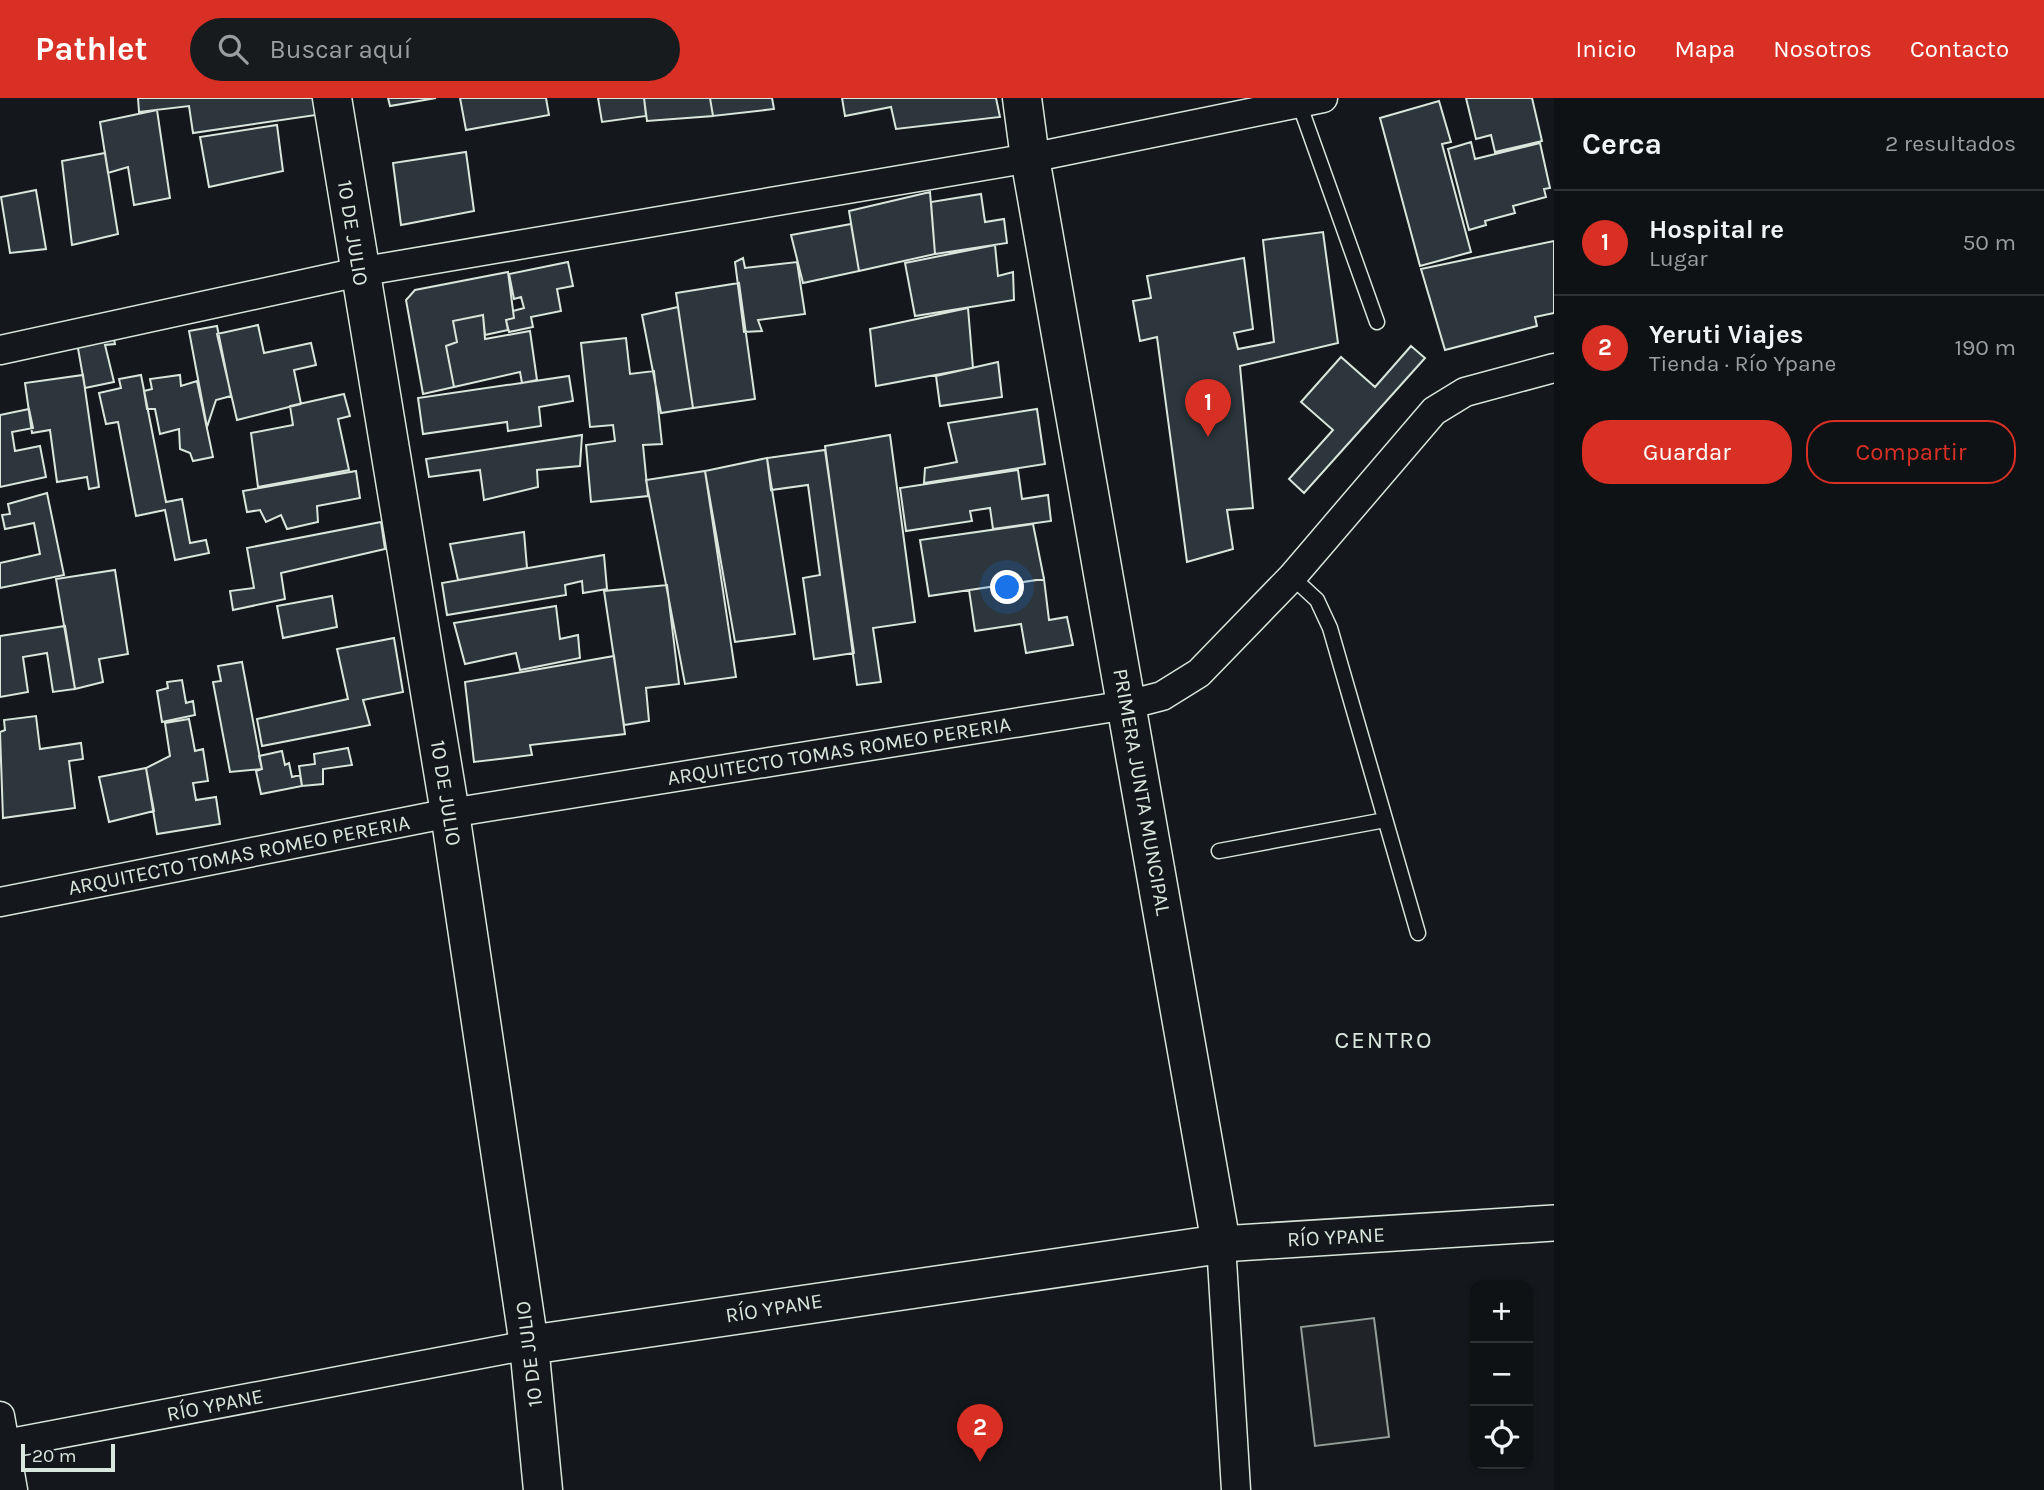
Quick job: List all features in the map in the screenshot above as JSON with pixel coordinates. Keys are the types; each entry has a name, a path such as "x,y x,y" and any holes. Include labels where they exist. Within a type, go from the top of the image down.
{"main road":[{"name":"10 DE JULIO","path":"332,98 450,813 530,1345 543,1490"},
{"name":"PRIMERA JUNTA MUNCIPAL","path":"1022,98 1030,158 1221,1244"},
{"name":"RÍO YPANE","path":"530,1345 1221,1244"}],"street":[{"path":"0,350 359,272 1030,158 1311,100"},
{"name":"ARQUITECTO TOMAS ROMEO PERERIA","path":"0,902 450,813 1127,705 1162,696 1199,673 1292,577 1434,411 1465,392 1554,368"},
{"name":"RÍO YPANE","path":"1221,1244 1554,1223"},
{"name":"PRIMERA JUNTA MUNCIPAL","path":"1221,1244 1236,1490"},
{"name":"RÍO YPANE","path":"2,1445 530,1345"},
{"path":"0,1416 2,1445 13,1490"}],"lane":[{"path":"1311,100 1377,322"},
{"path":"1292,577 1317,600 1330,628 1418,933"},
{"path":"1219,851 1385,820"}],"shaded area":[{"path":"1374,1318 1389,1437 1315,1446 1301,1327"}],"building":[{"path":"138,98 313,98 316,115 193,133 189,106 139,112"},
{"path":"388,98 436,98 390,106"},
{"path":"460,98 546,98 549,115 466,130"},
{"path":"598,98 644,98 646,116 602,122"},
{"path":"644,98 710,98 713,116 647,121"},
{"path":"710,98 772,98 774,109 713,116"},
{"path":"842,98 996,98 1000,117 896,129 891,107 845,116"},
{"path":"1466,98 1532,98 1542,141 1495,152 1491,135 1476,139"},
{"path":"1439,101 1451,142 1442,144 1471,252 1420,266 1380,118"},
{"path":"157,110 170,198 134,205 128,167 108,173 100,122"},
{"path":"277,125 283,171 209,187 200,137"},
{"path":"1471,142 1475,159 1540,143 1550,188 1544,189 1546,197 1513,206 1515,213 1485,221 1486,225 1469,230 1448,149"},
{"path":"466,152 474,211 401,225 393,163"},
{"path":"105,153 118,234 72,245 62,161"},
{"path":"36,190 46,249 10,253 1,197"},
{"path":"930,192 935,254 859,271 849,211"},
{"path":"981,194 985,222 1004,219 1007,243 935,254 931,202"},
{"path":"851,224 859,271 803,283 791,235"},
{"path":"1323,232 1338,343 1240,366 1253,508 1227,510 1233,549 1187,562 1157,337 1140,341 1133,301 1151,298 1147,276 1244,258 1253,329 1234,333 1238,349 1274,342 1263,240"},
{"path":"1554,241 1554,313 1535,317 1537,326 1445,350 1421,269"},
{"path":"995,245 998,276 1013,272 1014,300 915,316 905,263"},
{"path":"743,258 745,268 797,262 805,314 758,320 762,331 744,332 735,262"},
{"path":"568,262 573,286 557,289 561,311 531,317 533,327 509,332 506,320 514,318 513,311 524,308 521,297 514,299 509,274"},
{"path":"508,272 514,318 506,320 508,330 485,335 483,315 453,321 457,342 446,346 454,387 423,394 406,300 415,290"},
{"path":"739,283 755,399 693,408 676,293"},
{"path":"678,307 693,408 661,413 642,315"},
{"path":"968,308 973,368 876,386 870,329"},
{"path":"483,315 485,339 530,331 537,380 522,383 520,372 454,387 446,346 457,342 453,321"},
{"path":"258,325 264,353 311,343 316,365 294,370 301,404 237,420 217,334"},
{"path":"217,326 231,396 216,400 207,427 189,331"},
{"path":"112,331 115,344 105,345 114,382 85,388 76,337"},
{"path":"626,338 630,374 654,371 662,444 643,445 648,496 591,502 586,445 615,441 613,425 590,427 581,343"},
{"path":"1411,346 1425,358 1304,493 1289,479 1333,430 1301,402 1341,357 1375,387"},
{"path":"998,362 1002,397 940,406 936,376"},
{"path":"83,375 99,487 89,489 87,477 57,482 50,430 32,433 25,383"},
{"path":"141,375 166,502 182,499 190,543 206,540 209,553 175,560 165,510 136,516 118,422 106,424 99,393 121,388 119,379"},
{"path":"180,375 181,386 197,381 213,457 193,461 190,453 180,449 179,429 160,434 155,409 147,409 144,391 152,389 150,379"},
{"path":"569,376 573,401 539,407 541,426 508,431 507,422 423,434 418,398"},
{"path":"344,394 350,416 338,419 349,470 258,487 251,433 293,425 290,406"},
{"path":"29,409 33,428 12,432 15,451 40,446 46,477 0,487 0,415"},
{"path":"1037,409 1045,464 924,483 925,468 957,462 948,423"},
{"path":"582,435 580,466 537,470 538,487 484,500 480,470 429,477 426,459"},
{"path":"890,435 915,622 873,628 881,682 857,685 825,446"},
{"path":"825,450 854,653 814,659 803,578 820,575 808,485 771,490 767,458"},
{"path":"767,458 795,634 735,642 705,471"},
{"path":"1018,470 1022,499 1048,495 1051,521 993,529 990,508 970,511 972,521 906,531 900,488"},
{"path":"356,471 360,498 317,506 318,522 287,529 281,515 266,522 260,510 247,512 243,491"},
{"path":"705,471 736,677 685,684 646,480"},
{"path":"47,493 64,575 0,588 0,563 40,554 34,523 5,529 2,515 10,514 8,504"},
{"path":"381,522 385,549 281,573 285,599 233,610 230,591 254,588 247,548"},
{"path":"1033,524 1044,579 929,596 920,540"},
{"path":"524,532 527,568 458,580 450,544"},
{"path":"604,555 607,589 583,593 582,581 565,585 566,595 447,615 442,583"},
{"path":"115,570 128,654 99,659 103,682 75,689 56,579"},
{"path":"1044,579 1049,620 1067,617 1073,645 1026,653 1021,624 975,631 969,590"},
{"path":"667,585 679,684 646,688 649,721 624,725 604,591"},
{"path":"332,596 337,627 283,638 277,606"},
{"path":"556,606 560,639 578,635 580,658 520,670 516,653 465,664 454,623"},
{"path":"65,626 75,689 53,692 47,653 23,657 28,692 0,697 0,636"},
{"path":"394,638 403,692 363,700 370,725 262,746 257,719 348,699 337,649"},
{"path":"614,656 625,734 530,745 532,755 474,762 465,682"},
{"path":"242,662 262,769 230,772 213,682 221,681 218,666"},
{"path":"182,680 186,703 193,701 195,715 162,722 157,691 168,688 167,682"},
{"path":"36,716 40,749 81,743 83,759 69,761 75,808 3,818 0,732 5,730 4,720"},
{"path":"189,719 195,751 203,749 208,781 193,783 196,800 216,797 220,824 157,834 146,768 170,756 165,723"},
{"path":"348,748 352,765 323,769 323,784 302,786 299,766 315,764 314,754"},
{"path":"282,751 285,765 289,763 292,777 300,775 302,786 261,794 256,771 262,769 259,756"},
{"path":"146,768 154,811 109,822 99,777"}],"place":[{"name":"Hospital re","path":"1208,437"},
{"name":"Yeruti Viajes","path":"980,1462"}],"district":[{"name":"CENTRO","path":"1384,1040"}]}
